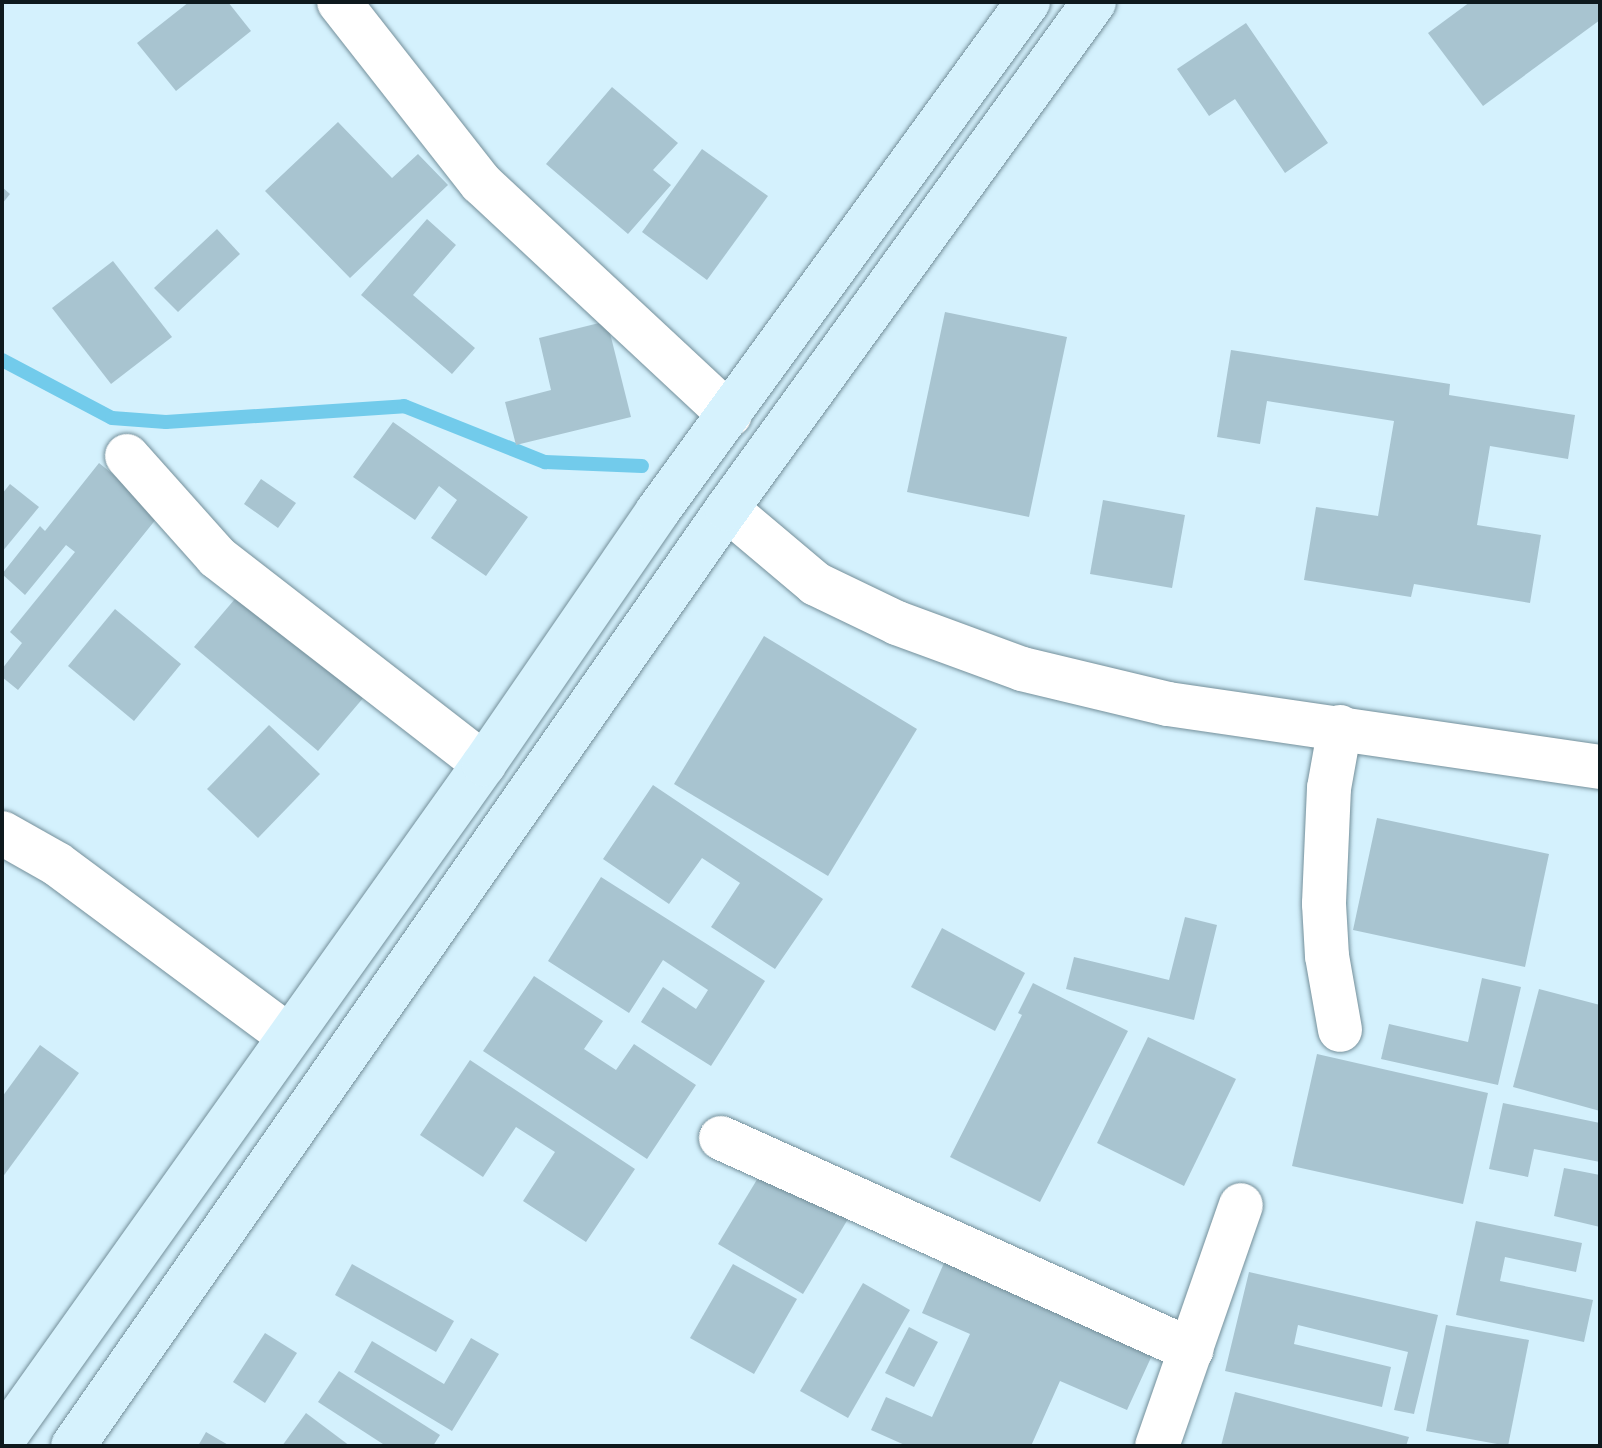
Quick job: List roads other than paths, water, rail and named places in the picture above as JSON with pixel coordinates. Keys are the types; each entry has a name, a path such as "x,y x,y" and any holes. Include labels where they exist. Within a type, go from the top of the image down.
{"main road":[{"path":"2,1441 287,1035 484,764 657,512 1028,2"},
{"path":"73,1446 727,509 1094,2"}],"street":[{"path":"339,2 481,183 730,415"},
{"path":"127,456 217,557 484,764"},
{"path":"727,509 816,584 897,623 1022,669 1168,704 1600,767"},
{"path":"1340,727 1329,788 1324,904 1327,956 1340,1030"},
{"path":"2,833 57,864 287,1035"},
{"path":"721,1138 1191,1350"},
{"path":"1157,1446 1241,1205"}],"waterway":[{"path":"2,360 112,418 166,422 404,406 545,462 642,466"}]}
